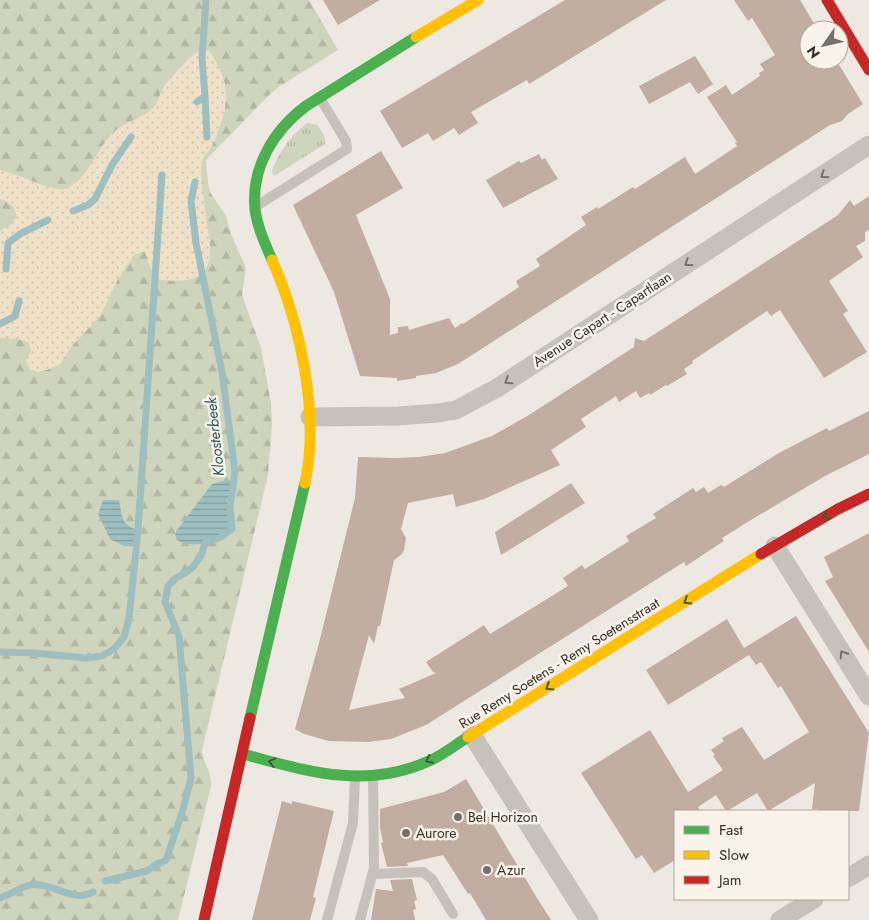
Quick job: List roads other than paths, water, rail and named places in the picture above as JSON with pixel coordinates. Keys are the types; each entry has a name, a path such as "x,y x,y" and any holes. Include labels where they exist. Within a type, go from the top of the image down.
{"street":[{"path":"204,920 306,476 310,416 306,379 283,285 265,242 255,207 255,184 263,157 270,143 291,118 351,77 478,0"},
{"path":"827,0 869,70"},
{"name":"Avenue Capart - Capartlaan","path":"310,416 398,416 438,413 456,410 471,403 869,145"},
{"name":"Rue Remy Soetens - Remy Soetensstraat","path":"243,754 321,775 356,778 395,773 431,760 775,546 838,509 869,494"},
{"path":"775,546 869,696"},
{"path":"472,736 589,920"},
{"path":"849,877 869,865"},
{"path":"780,920 812,900"}],"lane":[{"path":"255,207 347,149 346,142 320,97"},
{"path":"360,920 375,861 373,776"},
{"path":"326,920 353,823 356,778"},
{"path":"373,874 423,872 432,879 453,914"}],"water":[{"path":"235,480 230,507 232,529 206,543 191,544 177,540 175,534 177,530 212,484"},
{"path":"103,500 119,500 125,523 138,530 136,545 124,546 110,539 98,514"}],"waterway":[{"name":"Kloosterbeek","path":"197,102 205,96 202,58 206,0"},
{"name":"Kloosterbeek","path":"205,96 207,137"},
{"name":"Kloosterbeek","path":"73,211 88,205 95,199 112,165 131,137"},
{"name":"Kloosterbeek","path":"0,652 86,658 102,656 114,649 124,637 129,618 138,530 162,175"},
{"name":"Kloosterbeek","path":"105,881 147,871 166,860 182,813 191,778 179,636 165,602 168,586 176,578 193,567 201,556 205,543 221,537 232,529 230,507 235,472 222,372 196,243 191,201 195,182"},
{"name":"Kloosterbeek","path":"6,269 8,243 20,234 48,220"},
{"name":"Kloosterbeek","path":"0,324 15,316 19,301"},
{"name":"Kloosterbeek","path":"0,898 29,885 47,886 74,895 87,895 93,892"}],"place":[{"name":"Bel Horizon","path":"458,817"},
{"name":"Aurore","path":"406,833"},
{"name":"Azur","path":"487,870"}]}
